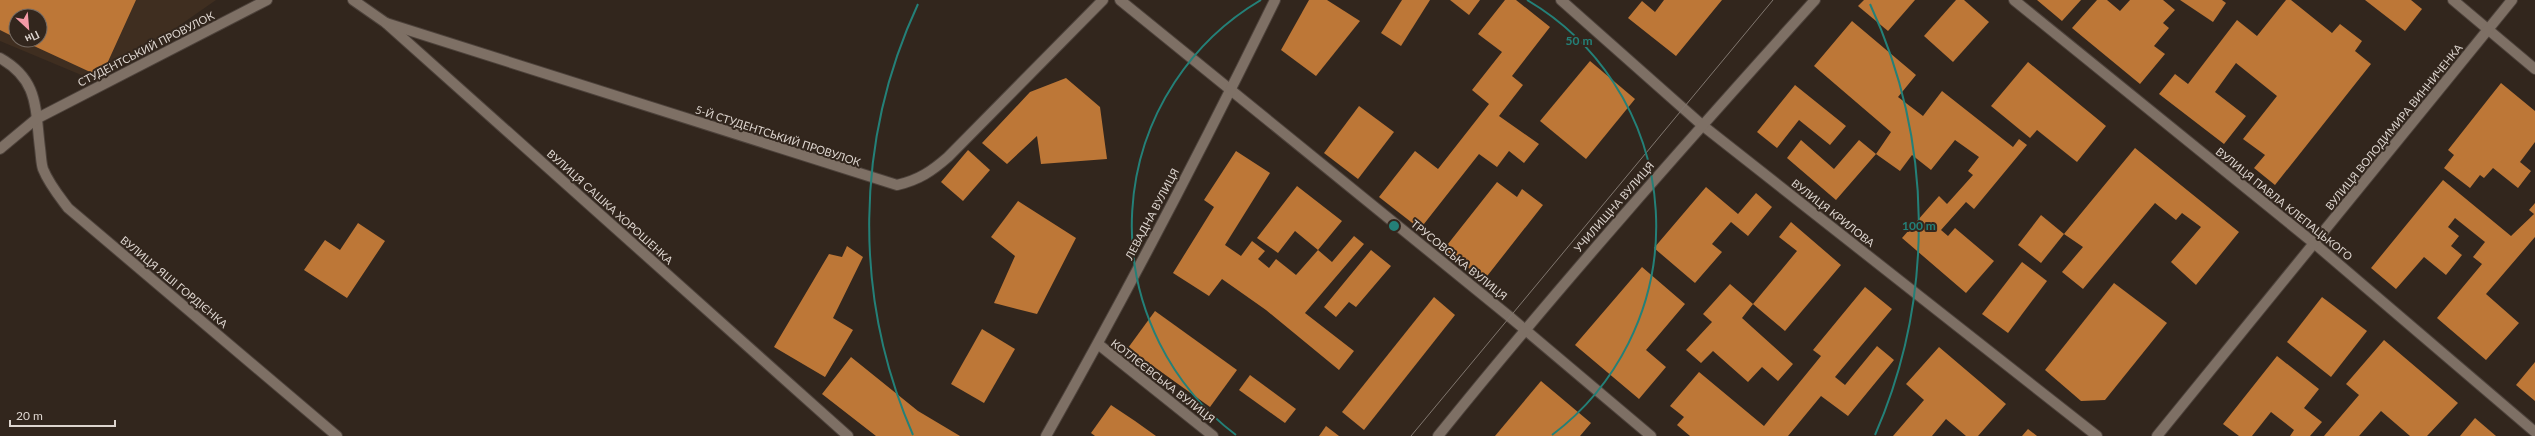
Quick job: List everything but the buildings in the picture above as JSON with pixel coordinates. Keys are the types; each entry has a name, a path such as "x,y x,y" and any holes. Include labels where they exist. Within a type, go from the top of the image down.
{"street":[{"name":"СТУДЕНТСЬКИЙ ПРОВУЛОК","path":"0,149 36,119 267,0"},
{"name":"ВУЛИЦЯ САШКА ХОРОШЕНКА","path":"353,0 386,24 848,436"},
{"name":"5-Й СТУДЕНТСЬКИЙ ПРОВУЛОК","path":"386,24 897,185 914,182 930,173 948,157 1103,0"},
{"name":"ТРУСОВСЬКА ВУЛИЦЯ","path":"1120,0 1524,329 1651,436"},
{"name":"ЛЕВАДНА ВУЛИЦЯ","path":"1046,436 1098,344 1231,89 1275,0"},
{"name":"ВУЛИЦЯ КРИЛОВА","path":"1561,0 1702,125 2097,436"},
{"name":"УЧИЛИЩНА ВУЛИЦЯ","path":"1438,436 1524,329 1702,125 1815,0"},
{"name":"ВУЛИЦЯ ПАВЛА КЛЕПАЦЬКОГО","path":"2014,0 2316,244 2535,432"},
{"path":"2452,0 2535,69"},
{"name":"ВУЛИЦЯ ВОЛОДИМИРА ВИННИЧЕНКА","path":"2157,436 2316,244 2512,0"},
{"name":"ВУЛИЦЯ ЯШІ ГОРДІЄНКА","path":"0,58 19,70 28,82 35,97 36,119 43,168 53,189 68,208 338,436"},
{"name":"КОТЛЄЄВСЬКА ВУЛИЦЯ","path":"1098,344 1213,436"}],"shaded area":[{"path":"0,0 216,0 98,82 17,48 48,48 48,8 8,8 8,44 0,41"}],"tram line":[{"path":"1411,436 1773,0"}]}
